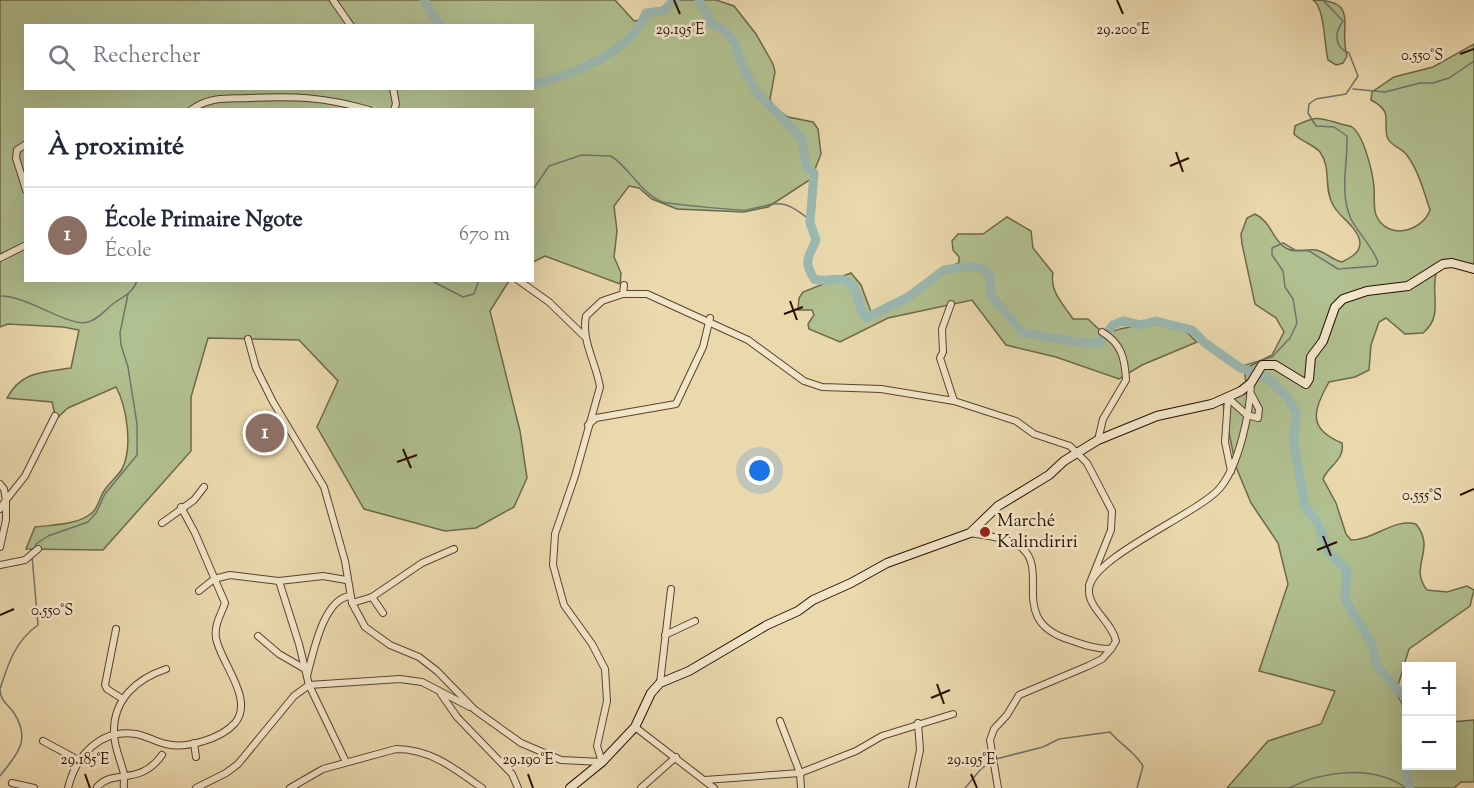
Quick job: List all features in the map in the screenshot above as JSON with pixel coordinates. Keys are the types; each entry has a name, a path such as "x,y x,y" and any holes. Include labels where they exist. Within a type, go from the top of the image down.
{"street":[{"path":"333,0 350,24"},
{"path":"393,90 394,108"},
{"path":"194,108 202,102 217,98 277,95 307,96 360,108"},
{"path":"24,145 17,150 15,158 24,184"},
{"path":"0,258 24,246"},
{"path":"570,788 602,762 635,727 651,693 660,683 689,671 767,625 813,600 851,584 886,563 970,532 998,506 1050,475 1078,452 1098,440 1157,416 1212,404 1228,398 1255,376 1262,365 1275,365 1306,384 1309,379 1311,357 1323,341 1335,307 1343,299 1367,291 1408,286 1443,264 1452,263 1474,269"},
{"path":"521,282 549,302 584,336 596,365 600,387 575,476 555,534 553,565 564,605 592,644 605,669 607,701 597,746 602,762"},
{"path":"623,294 624,285"},
{"path":"584,336 586,316 594,307 623,294 647,294 757,342 797,376 822,387 881,388 954,401 1016,421 1034,434 1070,446 1078,452 1112,511 1111,530 1089,585 1090,601 1114,634 1116,641 1102,659 1019,695 1007,715 994,729 990,740 998,788"},
{"path":"951,304 942,329 943,351 940,358 954,401"},
{"path":"588,425 596,418 676,404 703,347 710,320"},
{"path":"1098,440 1103,418 1126,380 1119,345 1114,338 1102,332"},
{"path":"248,339 256,368 273,402 324,487 345,561 346,580 357,616 377,638 418,657 437,671 475,710"},
{"path":"1089,585 1106,566 1134,544 1206,502 1231,472 1255,376"},
{"path":"1228,398 1247,415 1260,416 1251,393"},
{"path":"1228,398 1225,442 1231,472"},
{"path":"0,509 25,476 55,416"},
{"path":"0,484 6,500 6,520 0,547"},
{"path":"162,523 181,507 194,500 204,487"},
{"path":"68,788 80,760 95,742 114,734 133,734 167,745 194,743 224,732 235,723 240,711 240,698 233,678 221,658 216,636 216,621 225,603 195,533 181,507"},
{"path":"970,532 1017,544 1025,550 1031,568 1036,614 1049,630 1065,639 1099,649 1111,649"},
{"path":"0,565 25,560 38,549"},
{"path":"306,673 325,618 338,600 372,597 422,563 454,549"},
{"path":"199,591 214,579 230,575 279,581 323,576 346,580"},
{"path":"279,581 309,685 346,762"},
{"path":"660,683 671,589"},
{"path":"372,597 383,613"},
{"path":"665,635 695,621"},
{"path":"116,629 105,685 107,689 121,698"},
{"path":"258,636 306,673"},
{"path":"124,788 125,778 114,734 121,698 148,677 166,669"},
{"path":"196,788 226,773 238,764 294,696 309,685 400,678 422,682 475,710 521,742 552,758 602,762"},
{"path":"437,690 457,717 512,774 518,788"},
{"path":"705,780 800,773 856,751 882,736 953,714"},
{"path":"780,721 800,773 801,788"},
{"path":"912,788 920,750 918,723"},
{"path":"635,727 714,788"},
{"path":"43,741 80,760"},
{"path":"194,743 196,757"},
{"path":"290,788 323,769 396,748 408,748 445,760 482,788"},
{"path":"97,787 108,780 148,771 162,755"},
{"path":"641,788 676,757"},
{"path":"12,783 34,788"}],"green space":[{"path":"0,0 615,0 634,21 645,19 675,0 716,0 734,6 756,34 773,64 775,72 770,99 774,107 788,117 813,122 818,129 821,154 811,179 768,207 744,212 677,209 652,199 639,188 629,186 614,206 617,231 614,257 621,273 620,284 545,256 534,262 534,108 24,108 24,282 508,282 490,311 520,431 527,478 514,507 476,528 445,531 364,509 317,427 338,381 299,340 208,338 191,397 191,451 103,550 26,549 35,527 81,520 93,512 104,491 122,469 128,439 126,416 116,387 68,408 56,419 52,402 7,398 19,382 34,374 71,368 79,330 8,324 0,327"},
{"path":"1313,0 1328,1 1342,10 1345,17 1347,56 1343,63 1336,65 1328,60 1320,11"},
{"path":"1474,44 1474,268 1446,265 1437,270 1435,311 1430,326 1423,333 1405,334 1386,318 1379,322 1371,345 1369,370 1355,377 1329,382 1319,401 1316,418 1323,431 1342,443 1339,458 1323,479 1336,503 1346,534 1351,540 1368,537 1400,524 1416,524 1422,533 1424,542 1420,573 1427,590 1447,592 1467,586 1474,590 1470,606 1409,649 1405,662 1402,662 1402,672 1396,692 1402,704 1402,770 1456,770 1456,722 1474,720 1474,782 1461,782 1454,788 1227,788 1268,741 1321,724 1335,691 1259,671 1288,584 1278,543 1251,503 1236,467 1222,399 1246,383 1244,369 1272,355 1284,332 1276,318 1255,304 1241,234 1247,218 1255,214 1264,221 1287,249 1316,250 1342,262 1358,250 1360,243 1356,232 1336,209 1330,198 1324,158 1317,149 1294,134 1295,126 1316,118 1349,126 1356,131 1370,164 1375,212 1381,223 1396,231 1404,231 1420,224 1430,210 1420,181 1406,154 1388,139 1386,114 1379,105 1371,100 1372,92 1394,77 1433,67"},
{"path":"1007,217 1031,231 1033,248 1053,273 1055,292 1073,319 1088,319 1105,335 1134,326 1169,326 1186,332 1197,342 1142,365 1119,379 1056,357 1006,345 972,300 888,318 840,342 809,329 808,324 814,315 812,310 798,310 799,298 803,292 851,273 861,285 871,312 889,306 936,272 959,263 959,257 953,250 952,241 958,234 983,234"}],"waterway":[{"path":"424,0 439,24"},
{"path":"534,83 564,75 598,60 628,39 639,27 646,13 663,11 675,0"},
{"path":"699,0 712,24 726,31 734,43 742,66 757,93 802,138 806,167 814,173 810,223 816,240 808,260 814,279 841,279 849,283 856,292 866,318 908,297 944,270 972,266 985,270 990,275 991,296 1023,333 1083,343 1099,343 1113,325 1123,321 1140,325 1156,321 1192,330 1205,343 1239,367 1269,379 1287,397 1297,414 1293,439 1305,506 1319,526 1329,553 1347,570 1345,599 1372,644 1377,666 1402,694"},
{"path":"1239,367 1272,357 1290,338 1297,323 1293,299 1285,287 1283,271 1272,255 1272,248 1283,243 1295,250 1309,251 1338,269 1376,266 1378,262 1347,209 1345,199 1347,136 1334,127 1316,126 1308,113 1309,104 1316,99 1346,94 1358,76 1349,53 1338,43 1338,30 1343,21 1323,0"},
{"path":"1353,89 1385,92 1420,83 1433,83 1449,78 1474,61"},
{"path":"534,188 549,166 582,155 611,156 648,193 663,202 742,210 780,204 793,208 810,220"},
{"path":"0,296 22,300 80,323 99,317 128,294 136,282"},
{"path":"434,282 463,297 474,294 478,282"},
{"path":"34,549 36,544 48,536 88,522 96,513 105,494 137,455 137,424 120,333 128,294"},
{"path":"0,689 9,662 18,646 23,638 38,625 32,556"},
{"path":"0,690 3,700 14,713 22,732 20,747 0,776"},
{"path":"996,759 1043,747 1059,739 1110,732 1136,756 1143,766 1137,788"},
{"path":"965,788 981,769 992,761"},
{"path":"1406,770 1410,788"},
{"path":"1289,788 1317,777 1348,773 1379,775 1406,788"}],"place":[{"name":"École Primaire Ngote","path":"265,433"},
{"name":"Marché Kalindiriri","path":"985,532"}]}
